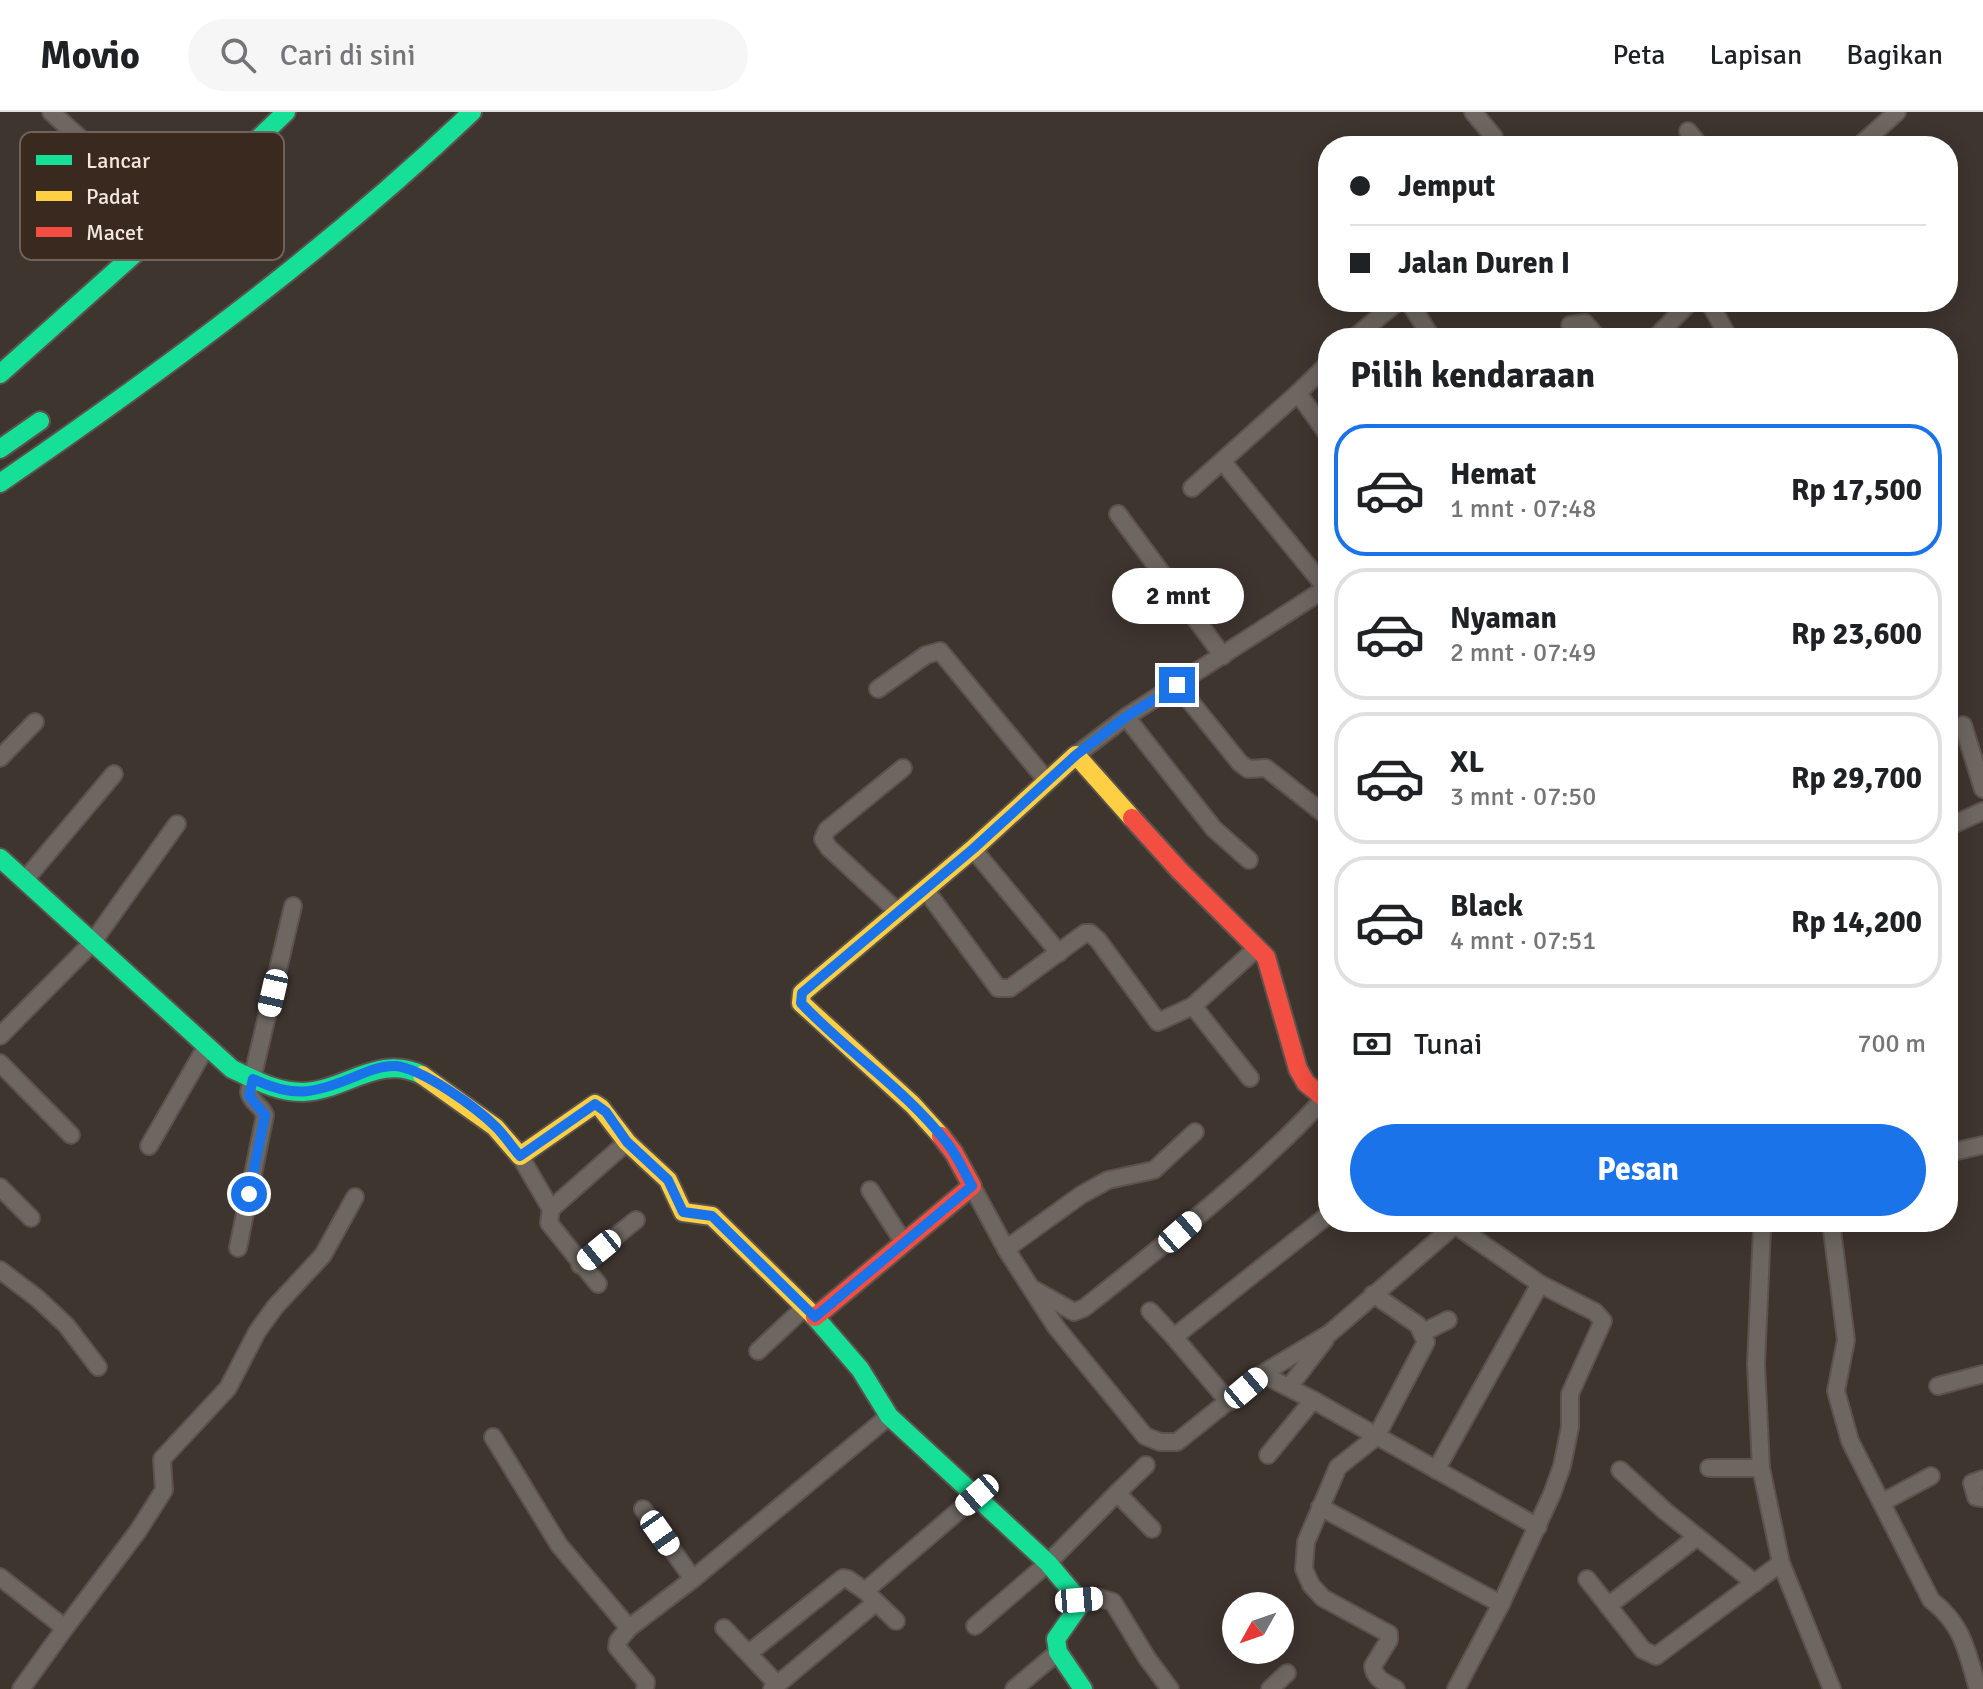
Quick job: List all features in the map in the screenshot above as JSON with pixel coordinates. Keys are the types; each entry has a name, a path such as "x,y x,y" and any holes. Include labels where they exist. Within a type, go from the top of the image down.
{"main road":[{"path":"265,132 286,112"},
{"path":"0,483 192,349 318,253 384,196 472,112"},
{"path":"0,374 128,260"},
{"path":"0,449 40,421"},
{"path":"810,1312 904,1243 972,1186 947,1143 905,1098 823,1027 801,1003 802,993 973,849 1076,755 1180,871 1266,957 1298,1069 1306,1083 1318,1093"},
{"path":"0,858 232,1069 279,1091 325,1090 369,1071 395,1066 416,1072 455,1096 495,1127 520,1156 595,1104 606,1112 627,1142 668,1180 683,1212 712,1216 810,1312 860,1369 889,1416 1048,1563 1079,1600 1079,1606 1056,1639 1058,1652 1083,1689"}],"street":[{"path":"51,112 73,132"},
{"path":"1473,112 1493,136"},
{"path":"1870,136 1897,112"},
{"path":"1688,131 1692,136"},
{"path":"1366,328 1385,312"},
{"path":"1665,328 1680,312"},
{"path":"1570,325 1585,323 1589,328"},
{"path":"1192,488 1318,374"},
{"path":"1298,393 1318,421"},
{"path":"1223,462 1318,576"},
{"path":"1118,514 1223,656"},
{"path":"1076,755 1126,717 1318,593"},
{"path":"878,689 926,655 940,651 1047,781"},
{"path":"1177,685 1240,763 1248,769 1266,768 1318,809"},
{"path":"1126,717 1214,829 1249,860"},
{"path":"0,758 35,722"},
{"path":"1963,725 1983,789"},
{"path":"898,912 823,839 827,830 903,768"},
{"path":"24,881 114,774"},
{"path":"1958,822 1983,811"},
{"path":"0,1036 92,943 177,824"},
{"path":"973,849 1059,953"},
{"path":"925,889 998,988 1010,988 1085,933 1090,933 1158,1022 1193,1006 1257,948"},
{"path":"238,1248 265,1115 249,1096 293,906"},
{"path":"1193,1006 1250,1078"},
{"path":"149,1146 206,1047"},
{"path":"0,1063 71,1135"},
{"path":"1032,1289 1070,1311 1078,1312 1159,1250 1318,1108"},
{"path":"1006,1249 1081,1195 1108,1180 1154,1170 1195,1132"},
{"path":"551,1209 627,1142"},
{"path":"1958,1151 1983,1145"},
{"path":"520,1156 551,1209 549,1223 598,1284"},
{"path":"972,1186 1006,1249 1056,1327 1145,1436 1160,1442 1177,1442 1262,1374 1330,1333"},
{"path":"0,1187 31,1218"},
{"path":"870,1190 904,1243"},
{"path":"21,1689 138,1531 164,1490 162,1459 228,1388 257,1332 275,1307 323,1255 355,1197"},
{"path":"580,1265 636,1220"},
{"path":"1174,1337 1318,1223"},
{"path":"1289,1387 1330,1333 1446,1232"},
{"path":"1456,1689 1538,1527 1562,1466 1570,1427 1570,1394 1603,1321 1595,1312 1540,1284 1466,1232"},
{"path":"1763,1232 1756,1364 1761,1468 1781,1563 1832,1689"},
{"path":"1832,1232 1846,1340 1836,1391 1850,1441 1931,1600 1950,1615 1962,1636 1978,1689"},
{"path":"0,1270 66,1325 98,1367"},
{"path":"1436,1470 1540,1284"},
{"path":"1373,1294 1418,1325 1424,1332 1426,1342 1376,1437 1338,1467 1306,1542 1304,1569 1311,1585 1323,1598 1389,1634 1389,1640 1373,1666 1377,1678 1396,1689"},
{"path":"1150,1311 1229,1402"},
{"path":"758,1351 810,1312"},
{"path":"1424,1332 1448,1320"},
{"path":"1934,1369 1939,1391 1983,1374"},
{"path":"1262,1374 1538,1527"},
{"path":"1268,1455 1313,1400"},
{"path":"645,1689 646,1682 617,1647 621,1636 889,1416"},
{"path":"493,1437 559,1545 629,1628"},
{"path":"975,1626 1048,1563 1146,1465"},
{"path":"1709,1468 1761,1468"},
{"path":"1620,1470 1755,1583"},
{"path":"1883,1502 1931,1476"},
{"path":"1983,1479 1972,1483 1976,1497 1983,1498"},
{"path":"1117,1493 1152,1529"},
{"path":"724,1628 749,1653 774,1686 977,1495"},
{"path":"1320,1507 1501,1604"},
{"path":"643,1509 693,1579"},
{"path":"1608,1606 1697,1537"},
{"path":"1587,1579 1643,1650 1656,1656 1781,1563"},
{"path":"0,1577 65,1628"},
{"path":"749,1653 843,1578 896,1621"},
{"path":"1079,1600 1100,1598 1113,1602 1170,1689"},
{"path":"1014,1689 1058,1652"},
{"path":"1270,1689 1287,1673"}],"traffic: fast":[{"path":"265,132 286,112"},
{"path":"0,483 244,307 360,213 472,112"},
{"path":"0,374 128,260"},
{"path":"0,449 40,421"},
{"path":"0,858 232,1069 275,1088 303,1092 333,1086 377,1070 406,1069 422,1075"},
{"path":"814,1316 860,1369 889,1416 1048,1563 1079,1600 1079,1606 1056,1639 1058,1652 1083,1689"}],"traffic: slow":[{"path":"941,1136 913,1105 801,1003 802,993 973,849 1076,755 1132,818"},
{"path":"422,1075 495,1127 520,1156 595,1104 627,1142 668,1180 683,1212 712,1216 814,1316"}],"traffic: jam":[{"path":"1132,818 1266,957 1298,1069 1306,1083 1318,1093"},
{"path":"815,1317 972,1186 941,1136"}],"route":[{"path":"249,1194 265,1115 262,1108 250,1099 253,1079 279,1091 303,1092 325,1090 369,1071 395,1066 416,1072 435,1082 495,1127 520,1156 595,1104 606,1112 627,1142 668,1180 683,1212 712,1216 815,1317 972,1186 947,1143 905,1098 823,1027 801,1003 802,993 973,849 1076,755 1126,717 1177,685"}]}
